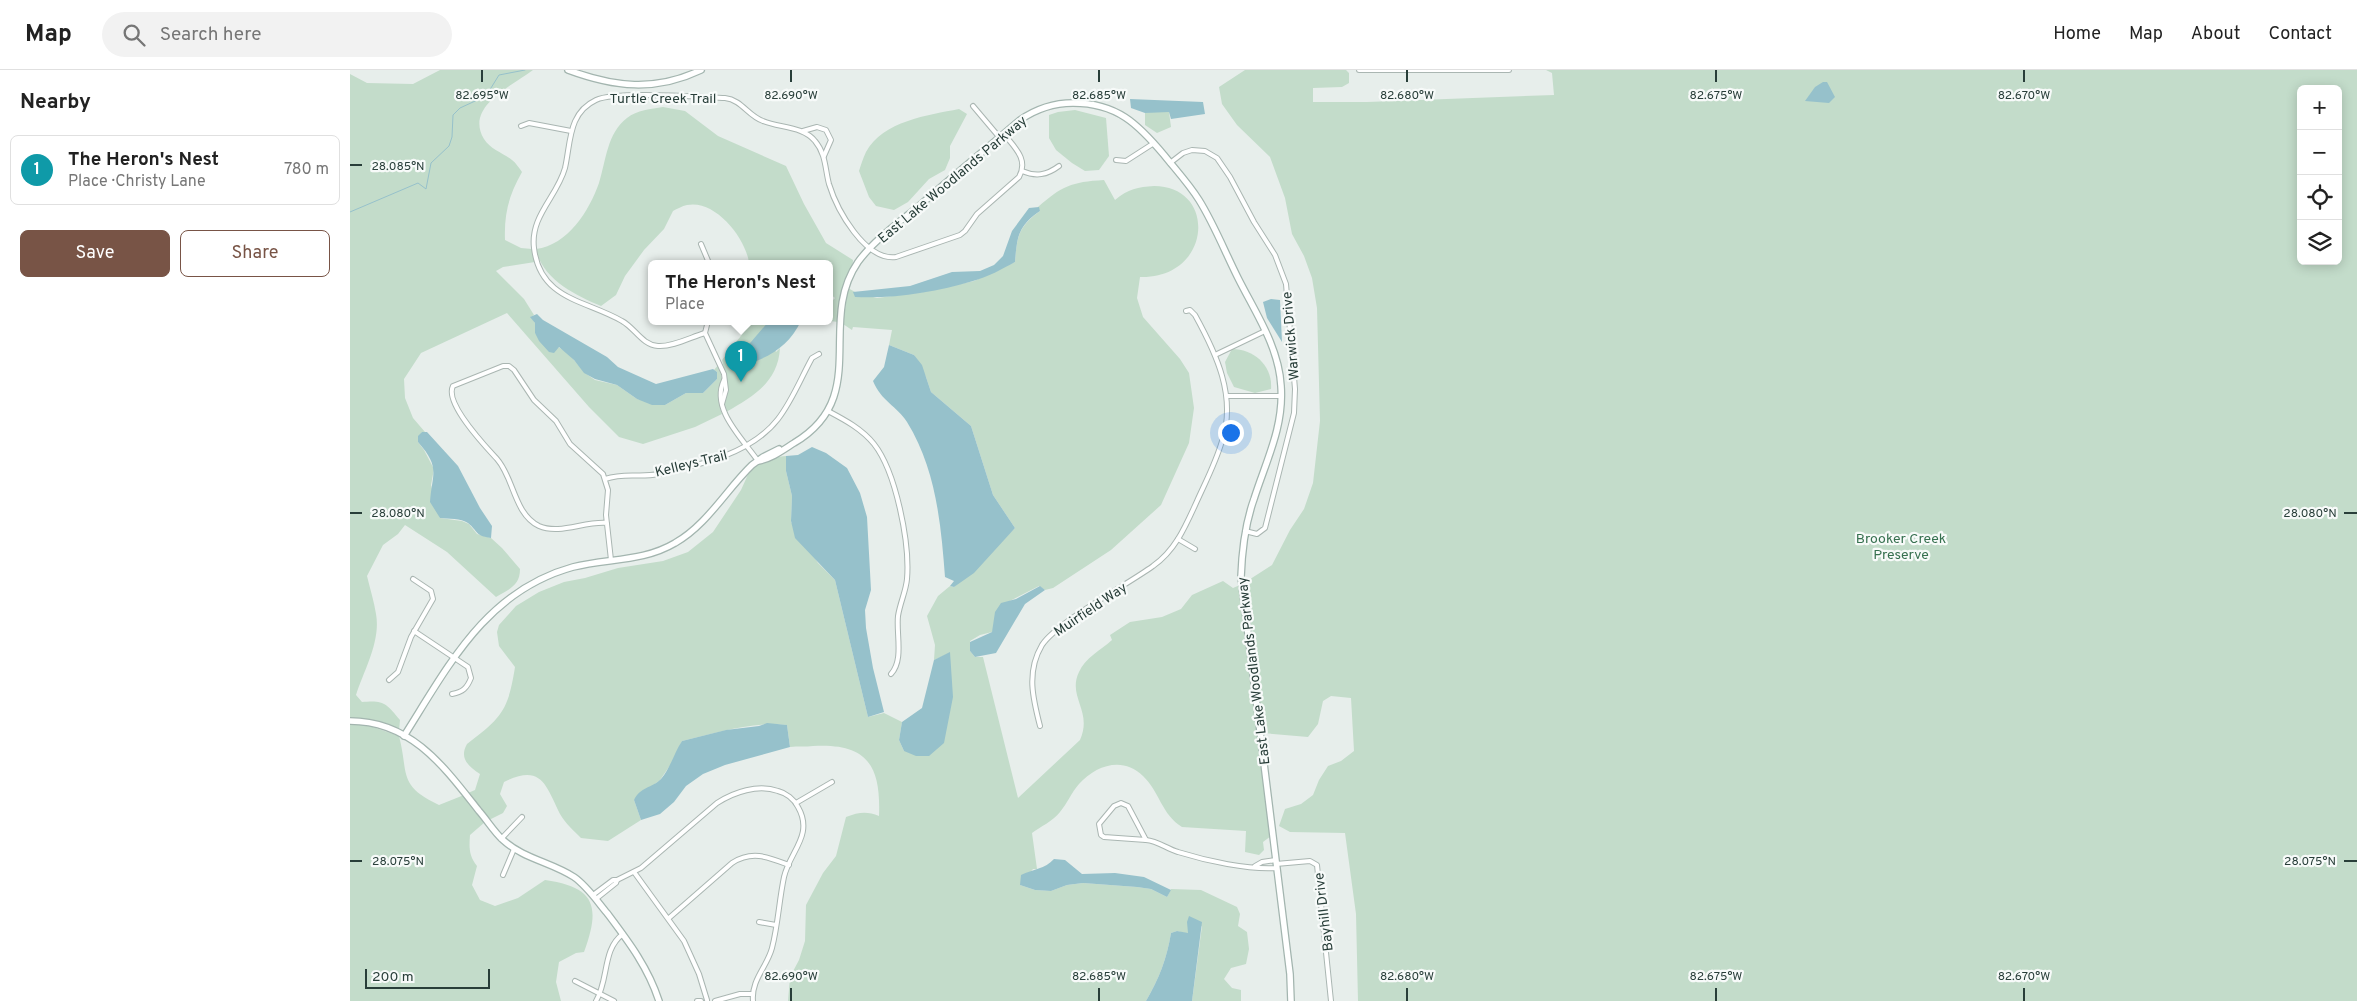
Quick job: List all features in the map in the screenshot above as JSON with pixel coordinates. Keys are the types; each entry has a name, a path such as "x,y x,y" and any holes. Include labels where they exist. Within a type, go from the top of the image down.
{"street":[{"path":"568,70 596,80 620,85 642,85 675,80 701,70"},
{"path":"1359,70 1509,70"},
{"name":"Turtle Creek Trail","path":"705,332 666,345 650,344 624,322 567,297 557,290 544,274 535,255 535,230 541,212 562,178 571,131 582,110 594,101 608,97 730,99 738,102 760,120 802,131 815,140 824,156 833,194 845,217 869,248"},
{"name":"East Lake Woodlands Parkway","path":"404,736 454,657 482,622 520,591 562,570 611,560 649,556 678,542 696,526 748,469 791,446 816,427 828,411 836,395 844,294 853,269 869,248 1002,136 1026,117 1040,109 1060,104 1079,103 1117,111 1136,124 1170,162 1204,209 1265,331 1274,352 1280,379 1282,396 1279,429 1254,498 1246,531 1243,548 1242,586 1290,974 1291,1001"},
{"path":"869,248 881,256 896,257 960,235 977,214 1019,176 1022,171 1020,153 973,106"},
{"path":"521,126 530,123 571,131"},
{"name":"Turtle Creek Trail","path":"802,131 817,127 826,130 830,140 824,156"},
{"path":"1116,160 1126,161 1154,144"},
{"name":"Warwick Drive","path":"1170,162 1192,150 1205,152 1217,158 1230,177 1254,222 1276,254 1286,284 1295,395 1293,419 1265,528 1257,534 1246,531"},
{"path":"1022,171 1042,175 1052,172 1059,166"},
{"path":"701,244 708,260"},
{"name":"Muirfield Way","path":"1040,726 1032,682 1035,660 1046,640 1060,627 1160,562 1178,539 1223,440 1227,416 1227,396 1216,355 1195,315 1190,310 1186,311"},
{"path":"707,325 705,332 723,367 726,390 722,404 727,418 758,462"},
{"path":"1216,355 1265,331"},
{"name":"Kelleys Trail","path":"605,479 620,474 656,474 726,455 746,445 780,417 812,358 819,354"},
{"path":"607,523 590,522 553,529 538,525 527,517 520,506 505,470 471,431 452,396 451,389 455,384 503,366 509,366 514,370 534,400 556,421 570,444 599,470 605,479 608,490 607,523 611,560"},
{"path":"1227,396 1282,396"},
{"path":"828,411 854,425 874,444 888,468 899,505 907,579 898,617 898,664 891,674"},
{"path":"1178,539 1195,549"},
{"path":"389,680 398,672 414,631 433,599 431,592 413,579"},
{"path":"414,631 465,664 471,674 469,682 463,690 452,694"},
{"path":"350,721 377,726 404,736 425,748 447,770 501,839 514,849 573,876 594,897 623,934 646,969 659,1001"},
{"path":"796,803 832,782"},
{"path":"594,897 616,883 617,880 634,872 728,796 750,790 772,789 784,793 796,803 803,818 804,833 784,877 770,952 758,974 752,994 753,1001"},
{"path":"1146,840 1128,806 1123,803 1114,806 1099,824 1099,831 1104,837 1146,840 1190,855 1243,866 1255,866 1261,869 1276,864"},
{"path":"501,839 522,817"},
{"path":"503,875 514,849"},
{"path":"669,918 732,863 742,857 760,855 789,865"},
{"name":"Bayhill Drive","path":"1276,864 1310,861 1317,865 1331,1001"},
{"path":"1255,866 1262,862 1276,864"},
{"path":"634,872 669,918 690,952 704,1001"},
{"path":"758,922 776,926"},
{"path":"596,1001 601,993 611,946 623,934"},
{"path":"576,981 614,1001"},
{"path":"697,1001 715,1001 740,994 752,994"}],"green space":[{"path":"440,70 533,70 494,98 481,116 480,127 484,139 493,148 512,160 522,172 508,204 505,221 505,240 521,248 532,249 535,262 503,267 496,271 524,299 534,315 531,317 535,323 535,333 568,353 585,373 595,380 617,385 637,399 665,405 686,393 703,393 717,379 717,372 714,370 719,364 722,379 718,396 722,414 695,427 643,444 619,437 589,407 507,313 421,353 404,379 405,398 413,418 425,432 422,432 418,442 434,469 431,485 440,518 462,521 469,524 477,534 491,538 520,569 520,575 516,583 496,597 447,552 405,525 398,534 383,545 367,576 376,614 376,635 371,655 356,695 362,702 380,702 388,706 400,720 399,731 365,720 350,718 350,74 367,83 413,84"},
{"name":"Brooker Creek Preserve","path":"1245,70 1346,70 1349,73 1349,83 1342,87 1313,88 1313,102 1367,102 1554,95 1552,73 1546,70 2357,70 2357,1001 1358,1001 1356,914 1345,833 1290,832 1279,826 1285,809 1301,804 1313,795 1319,780 1328,766 1341,761 1354,751 1351,698 1331,696 1323,701 1318,724 1308,737 1262,733 1244,583 1272,565 1290,530 1304,509 1313,483 1320,421 1317,308 1312,278 1304,256 1292,234 1285,198 1270,157 1237,125 1222,104 1219,87"},
{"path":"663,107 685,111 718,136 786,166 804,204 826,243 853,260 842,292 838,322 833,321 833,300 835,298 833,296 833,260 748,260 742,243 727,222 708,208 698,205 685,205 673,211 664,229 644,250 625,276 616,295 601,306 581,297 552,277 539,260 536,249 558,241 576,225 595,194 608,148 615,131 627,118 644,110"},
{"path":"959,109 967,114 950,146 950,158 945,170 929,179 908,202 894,210 876,206 869,197 859,171 866,152 874,141 883,133 907,121"},
{"path":"1075,110 1106,118 1109,156 1099,170 1085,171 1072,163 1056,150 1049,138 1049,115"},
{"path":"1156,111 1169,112 1171,127 1157,133 1145,125 1145,113"},
{"path":"1104,180 1115,200 1133,189 1143,187 1154,186 1175,190 1189,200 1197,215 1198,232 1193,249 1182,264 1164,274 1140,277 1137,298 1143,317 1180,359 1189,373 1194,408 1189,443 1161,505 1111,550 1053,588 1045,590 1039,586 1006,603 992,632 980,635 970,641 970,651 975,657 983,657 1018,798 1080,740 1084,721 1077,697 1076,681 1085,662 1112,640 1110,635 1130,622 1162,617 1181,609 1192,595 1223,581 1233,588 1240,585 1271,836 1263,842 1264,850 1259,855 1245,852 1246,831 1182,827 1165,810 1143,776 1127,766 1110,765 1086,777 1076,787 1057,815 1032,833 1037,869 1033,869 1020,885 1035,890 1051,891 1067,885 1083,883 1137,887 1151,889 1167,897 1171,889 1201,890 1237,907 1240,914 1238,926 1247,932 1249,949 1246,964 1231,968 1224,979 1232,988 1241,990 1241,1001 1192,1001 1202,926 1188,934 1177,931 1171,933 1162,968 1146,1001 788,1001 790,977 799,960 805,941 806,905 823,873 836,856 846,817 863,813 879,816 879,798 873,771 867,761 858,753 846,748 831,746 790,747 787,725 748,726 682,741 671,764 660,780 634,800 641,820 608,841 581,838 562,817 546,787 535,776 527,775 504,782 500,794 507,806 503,813 489,820 468,793 475,790 480,774 469,765 464,758 464,753 467,744 488,727 502,712 509,694 515,667 499,646 497,632 499,625 516,606 539,592 564,582 618,568 663,561 688,552 713,532 741,490 750,470 776,457 786,456 786,471 792,496 791,522 818,563 835,580 868,717 884,713 902,722 899,740 904,751 950,653 934,660 935,645 927,616 938,596 950,586 954,587 1015,528 993,495 971,426 931,392 926,377 914,355 889,345 892,330 853,327 852,330 843,324 848,288 855,292 853,292 877,298 923,292 974,281 1015,262 1020,233 1027,222 1040,211 1038,207 1046,200 1068,186"},
{"path":"746,325 767,325 766,327 776,352 780,348 778,360 775,370 763,387 726,412 724,405 728,385 722,360 744,332"},
{"path":"1232,349 1248,352 1260,360 1269,373 1271,389 1255,393 1234,387 1227,373 1225,362"},
{"path":"350,723 364,724 399,736 407,777 416,791 439,805 464,795 485,822 470,835 471,855 477,866 472,885 480,900 495,906 518,898 545,880 575,888 590,901 592,922 584,952 576,953 559,962 556,982 561,1001 350,1001"}],"water":[{"path":"1823,82 1827,82 1835,97 1829,103 1805,101 1815,87"},
{"path":"1130,99 1203,102 1205,114 1171,119 1169,112 1145,113 1131,108"},
{"path":"1039,207 1040,211 1027,222 1020,233 1015,262 995,273 973,281 930,291 900,296 855,297 853,292 910,286 952,272 980,271 994,265 1003,256 1012,231 1029,208"},
{"path":"1271,299 1280,300 1282,342 1267,318 1263,302"},
{"path":"537,314 543,320 607,357 618,367 656,384 713,369 717,372 717,379 703,393 686,393 665,405 652,405 637,399 617,385 595,379 584,373 574,360 559,347 554,353 549,352 539,341 535,333 535,323 530,317"},
{"path":"766,325 799,325 791,337 769,355 742,366 739,356"},
{"path":"889,345 914,355 922,365 931,392 971,426 993,495 1015,528 974,573 954,587 950,586 954,581 945,577 939,517 925,459 917,440 903,416 880,394 873,381 884,367"},
{"path":"422,432 427,432 458,466 480,508 492,526 491,538 479,534 465,521 440,518 430,502 433,471 430,458 418,442 418,436"},
{"path":"812,447 826,453 847,468 860,493 867,517 871,590 865,610 866,628 873,668 884,712 868,717 835,580 795,538 791,521 792,496 786,471 786,456 798,455"},
{"path":"1040,586 1045,590 1025,604 996,653 975,657 970,651 970,642 992,632 995,612 1001,603 1016,599"},
{"path":"950,652 953,697 944,743 929,756 916,756 904,751 899,740 902,722 922,708 934,660"},
{"path":"767,723 787,725 790,747 725,765 703,774 686,786 674,802 660,814 641,820 634,800 639,792 661,779 682,741 726,730 759,726"},
{"path":"1054,859 1065,860 1082,874 1115,873 1144,877 1171,890 1167,897 1151,889 1137,887 1083,883 1067,885 1051,891 1035,890 1020,885 1021,875 1043,867"},
{"path":"1189,916 1202,922 1192,1001 1146,1001 1162,968 1171,933 1177,931 1188,933 1187,922"}],"waterway":[{"path":"350,212 418,183 426,189 431,163 449,146 452,137 453,115 460,108 486,96 499,75 525,70"}],"place":[{"name":"The Heron's Nest","path":"741,382"}]}
